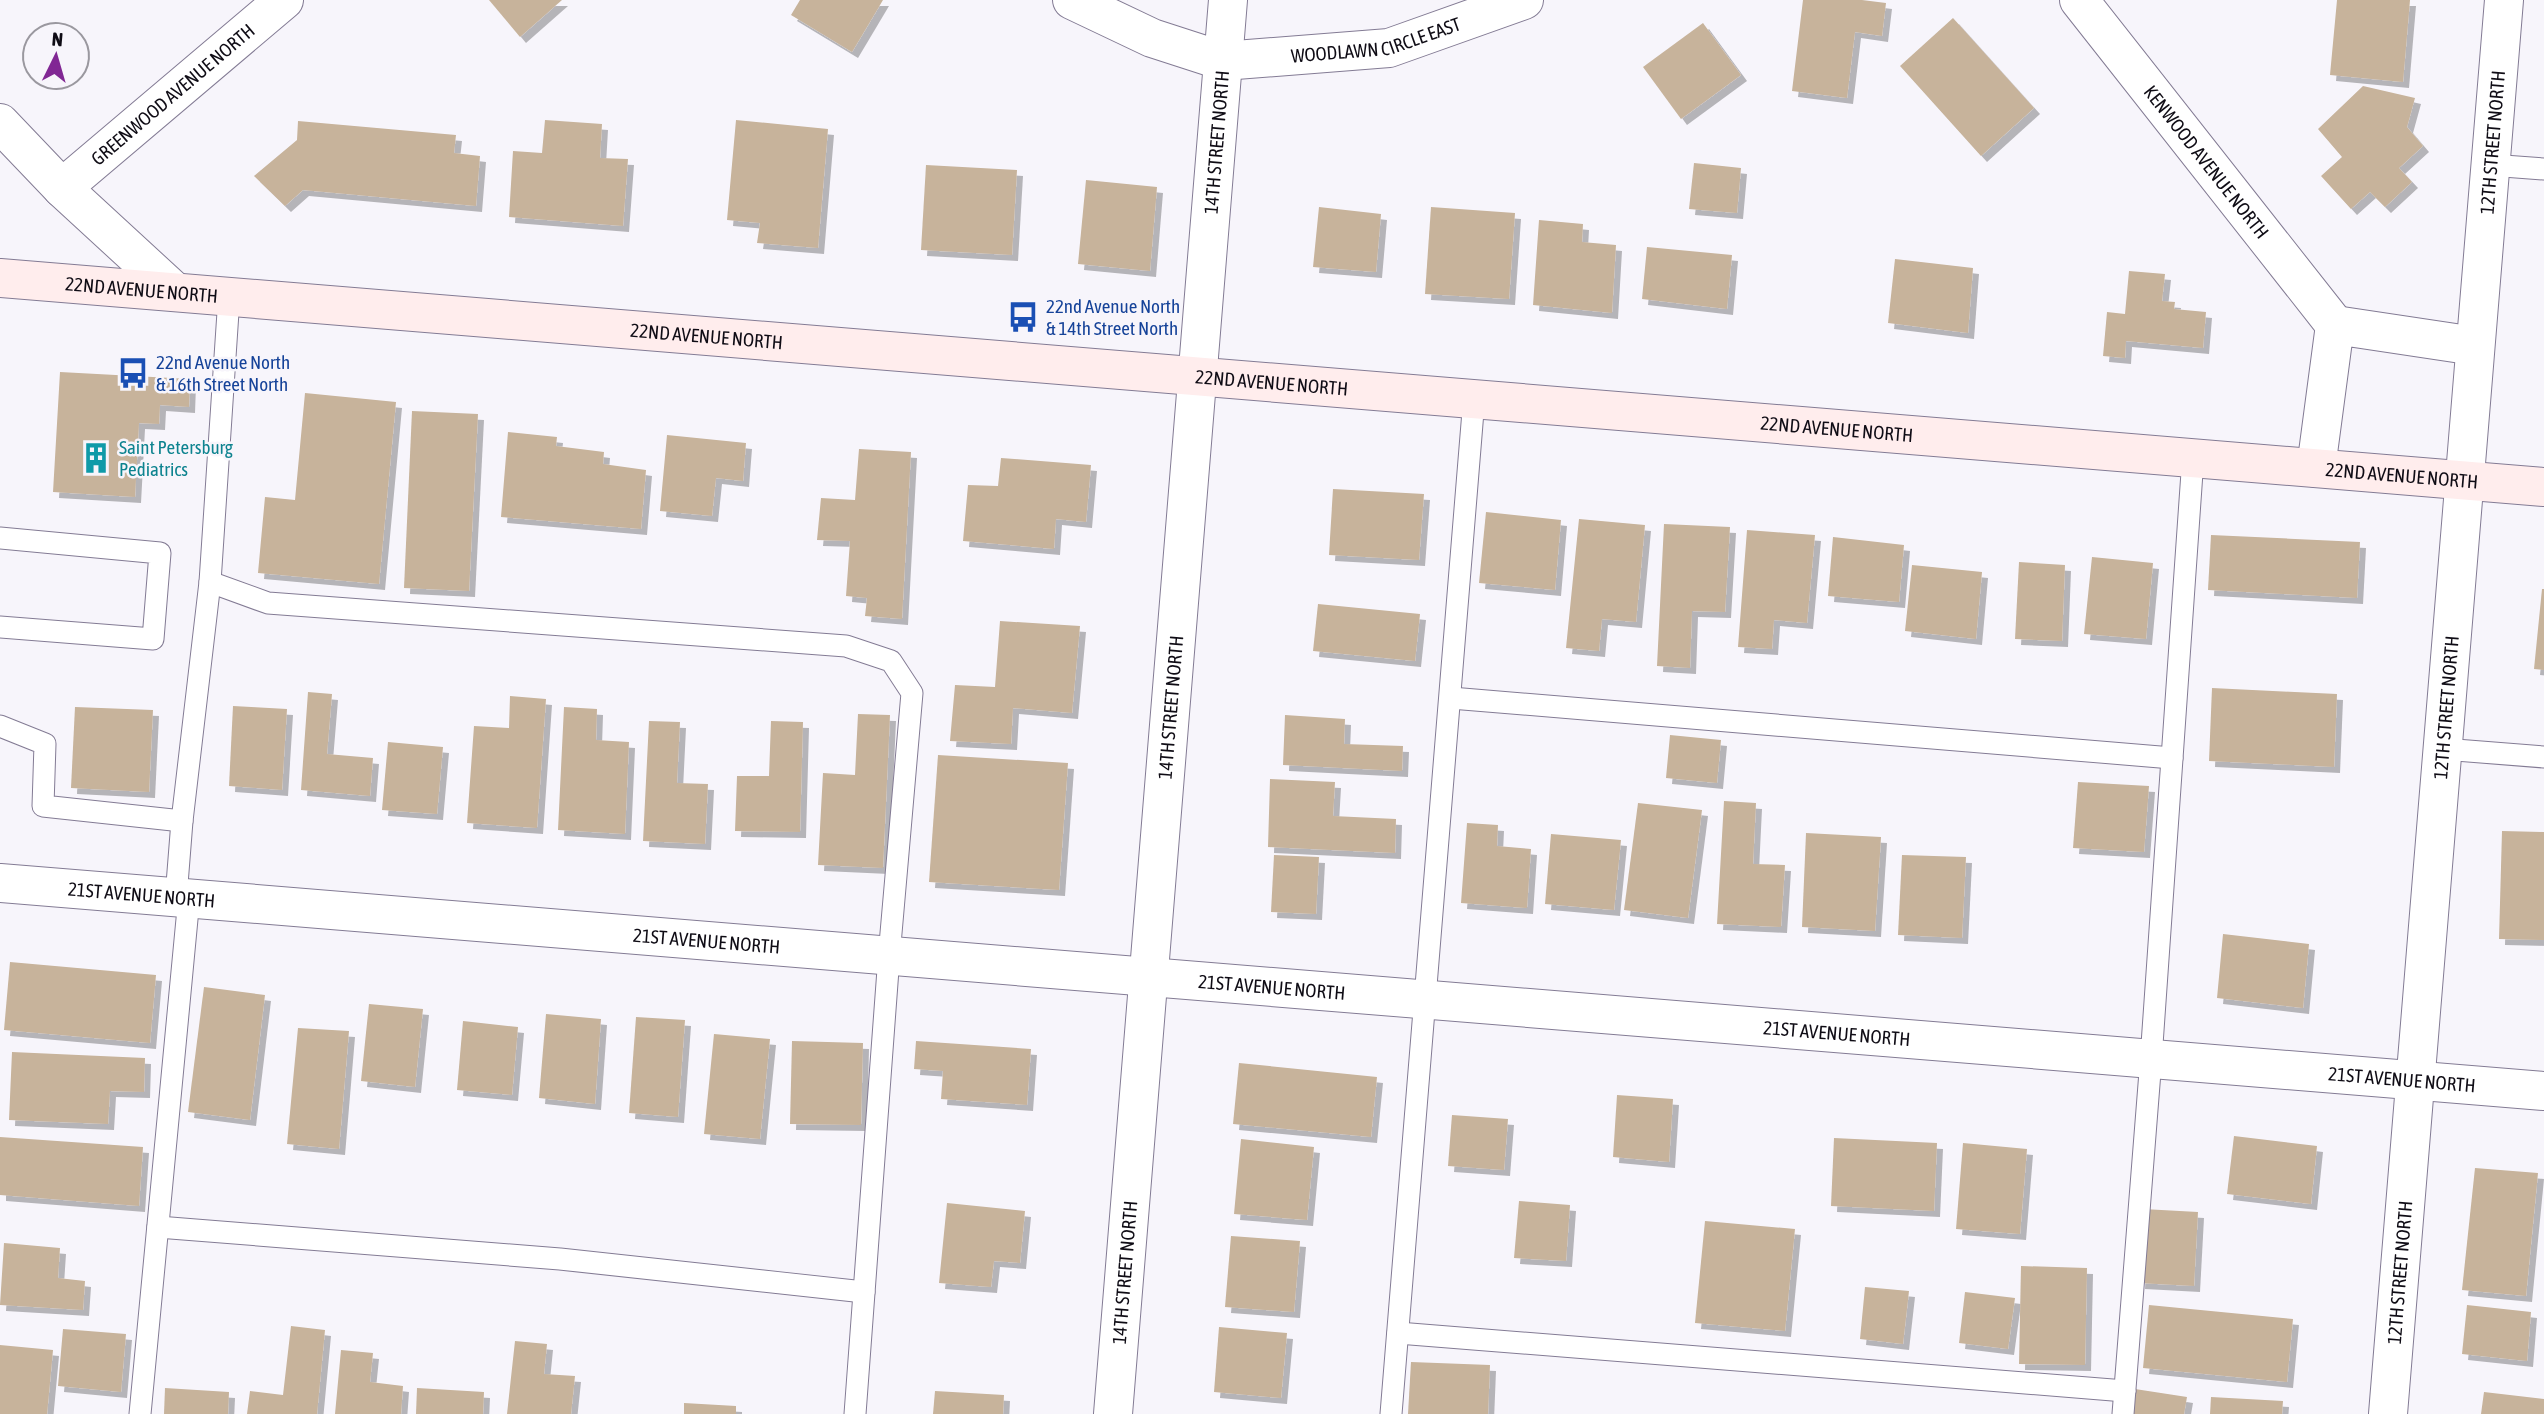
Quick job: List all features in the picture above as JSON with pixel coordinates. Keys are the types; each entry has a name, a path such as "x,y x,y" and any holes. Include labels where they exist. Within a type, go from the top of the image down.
{"main road":[{"name":"22ND AVENUE NORTH","path":"0,278 2544,486"}],"street":[{"name":"GREENWOOD AVENUE NORTH","path":"62,188 284,0"},
{"path":"1072,0 1152,38 1223,61"},
{"name":"14TH STREET NORTH","path":"1113,1414 1228,0"},
{"name":"WOODLAWN CIRCLE EAST","path":"1223,61 1389,48 1524,0"},
{"name":"KENWOOD AVENUE NORTH","path":"2079,0 2335,325"},
{"name":"12TH STREET NORTH","path":"2388,1414 2504,0"},
{"path":"0,123 62,188 175,292"},
{"path":"2316,468 2335,325 2476,346"},
{"name":"21ST AVENUE NORTH","path":"0,883 2544,1091"}],"lane":[{"path":"2490,165 2544,169"},
{"path":"140,1414 158,1227 183,897 182,821 210,582 229,297"},
{"path":"1391,1414 1474,399"},
{"path":"2123,1414 2193,458"},
{"path":"0,538 160,553 153,639 0,627"},
{"path":"210,582 268,603 846,646 891,661 912,692 889,956 855,1414"},
{"path":"1451,698 2172,758"},
{"path":"0,726 45,744 43,806 182,821"},
{"path":"2443,749 2544,757"},
{"path":"158,1227 561,1259 864,1292"},
{"path":"1398,1333 2124,1391"}],"building":[{"path":"489,0 562,0 520,37"},
{"path":"800,0 883,0 852,52 791,15"},
{"path":"1803,0 1862,0 1886,3 1882,36 1855,32 1847,98 1792,91"},
{"path":"2337,0 2410,0 2403,82 2330,75"},
{"path":"1953,18 2034,108 1981,156 1900,66"},
{"path":"1703,23 1741,75 1681,119 1643,67"},
{"path":"2363,86 2415,98 2407,127 2423,146 2399,168 2412,182 2385,207 2370,192 2351,209 2321,176 2342,157 2318,129"},
{"path":"545,120 602,124 600,158 628,159 623,226 509,217 513,151 542,153"},
{"path":"736,120 828,129 818,248 757,243 760,223 727,220"},
{"path":"298,121 456,135 454,153 480,156 476,206 303,190 285,206 254,176 297,140"},
{"path":"1694,163 1741,168 1737,213 1689,209"},
{"path":"926,165 1017,170 1012,255 921,250"},
{"path":"1086,180 1157,187 1150,271 1078,264"},
{"path":"1319,207 1381,214 1376,272 1313,267"},
{"path":"1431,207 1515,213 1509,299 1425,294"},
{"path":"1539,220 1583,224 1582,242 1616,245 1612,313 1533,305"},
{"path":"1647,247 1732,255 1727,309 1642,299"},
{"path":"1895,259 1973,268 1968,333 1888,323"},
{"path":"2129,271 2165,274 2162,301 2175,302 2174,309 2206,312 2203,348 2126,341 2125,358 2103,356 2107,312 2125,314"},
{"name":"Saint Petersburg Pediatrics","path":"60,372 190,379 189,407 160,405 159,424 139,423 135,497 53,492"},
{"path":"305,393 396,402 379,584 258,573 265,497 295,500"},
{"path":"412,411 478,414 469,591 404,588"},
{"path":"508,432 557,437 556,446 604,452 603,464 646,470 641,529 501,517"},
{"path":"667,435 746,443 743,481 716,478 712,516 660,511"},
{"path":"859,449 911,452 902,619 865,616 867,598 846,596 850,541 817,540 821,498 855,500"},
{"path":"1001,458 1091,465 1086,522 1056,519 1054,549 963,541 968,485 998,486"},
{"path":"1333,489 1424,494 1419,560 1329,555"},
{"path":"1486,512 1561,520 1555,590 1479,583"},
{"path":"1579,519 1645,525 1636,622 1602,619 1599,651 1566,648"},
{"path":"1664,524 1730,527 1725,612 1692,611 1690,668 1657,666"},
{"path":"1747,530 1815,535 1807,623 1774,620 1772,649 1738,647"},
{"path":"2211,535 2360,542 2357,598 2208,590"},
{"path":"1833,537 1904,545 1899,602 1828,596"},
{"path":"2092,557 2153,563 2146,639 2084,634"},
{"path":"2019,562 2065,565 2062,641 2015,639"},
{"path":"1912,565 1982,572 1976,639 1905,631"},
{"path":"2544,589 2544,670 2534,669"},
{"path":"1318,604 1420,614 1415,661 1313,651"},
{"path":"1000,621 1080,626 1072,713 1013,708 1011,744 950,741 955,685 995,687"},
{"path":"2212,688 2337,694 2334,767 2209,761"},
{"path":"308,692 332,694 327,754 373,758 370,796 301,790"},
{"path":"510,696 546,699 537,828 467,823 474,726 509,728"},
{"path":"233,706 287,709 282,790 229,786"},
{"path":"75,707 153,710 149,792 71,788"},
{"path":"564,707 597,709 596,740 629,742 625,834 558,830"},
{"path":"858,714 890,715 883,868 818,865 823,773 855,775"},
{"path":"1285,715 1345,719 1344,744 1403,746 1402,771 1283,765"},
{"path":"649,721 680,722 677,783 708,784 705,844 643,841"},
{"path":"771,721 803,722 800,832 735,831 737,776 769,776"},
{"path":"1670,735 1721,740 1717,783 1666,778"},
{"path":"388,742 443,747 437,814 382,810"},
{"path":"938,755 1068,763 1059,890 929,882"},
{"path":"1270,779 1335,782 1333,816 1396,819 1395,853 1268,847"},
{"path":"2078,782 2149,786 2144,852 2073,848"},
{"path":"1724,801 1756,803 1753,864 1785,865 1781,927 1717,924"},
{"path":"1638,803 1702,810 1688,918 1624,910"},
{"path":"1467,823 1498,825 1497,846 1531,849 1527,908 1461,903"},
{"path":"2502,831 2544,832 2544,940 2499,939"},
{"path":"1806,833 1881,837 1875,931 1802,927"},
{"path":"1551,834 1621,840 1614,910 1545,904"},
{"path":"1274,855 1319,857 1316,914 1271,912"},
{"path":"1902,855 1966,857 1962,938 1898,935"},
{"path":"2223,934 2309,944 2303,1008 2217,998"},
{"path":"10,962 156,975 150,1043 4,1030"},
{"path":"204,987 265,995 250,1120 188,1112"},
{"path":"369,1004 423,1009 415,1087 361,1081"},
{"path":"546,1014 601,1019 595,1104 539,1098"},
{"path":"636,1017 685,1020 678,1117 629,1113"},
{"path":"463,1021 518,1027 512,1095 457,1090"},
{"path":"298,1028 349,1031 339,1149 287,1144"},
{"path":"714,1034 770,1039 760,1139 704,1134"},
{"path":"792,1041 863,1043 861,1125 790,1124"},
{"path":"916,1041 1031,1049 1027,1105 941,1099 943,1071 914,1069"},
{"path":"12,1052 145,1058 144,1092 110,1091 108,1124 9,1120"},
{"path":"1239,1063 1377,1077 1371,1137 1233,1124"},
{"path":"1617,1095 1673,1099 1669,1162 1613,1157"},
{"path":"1452,1115 1508,1119 1504,1170 1448,1166"},
{"path":"2234,1136 2317,1146 2311,1204 2227,1194"},
{"path":"0,1137 143,1147 139,1206 0,1195"},
{"path":"1834,1138 1937,1143 1934,1211 1831,1206"},
{"path":"1241,1139 1314,1147 1307,1220 1234,1214"},
{"path":"1963,1143 2027,1149 2020,1234 1956,1229"},
{"path":"2475,1168 2538,1173 2526,1296 2462,1290"},
{"path":"1519,1201 1570,1205 1566,1261 1514,1258"},
{"path":"947,1203 1025,1211 1020,1263 994,1261 991,1287 939,1283"},
{"path":"2143,1209 2198,1212 2194,1286 2139,1283"},
{"path":"1705,1221 1795,1229 1785,1331 1695,1323"},
{"path":"1231,1236 1300,1241 1294,1312 1225,1307"},
{"path":"4,1243 60,1248 58,1278 85,1281 83,1310 0,1305"},
{"path":"2021,1266 2087,1268 2085,1365 2019,1364"},
{"path":"1865,1287 1909,1291 1903,1344 1860,1339"},
{"path":"1965,1292 2015,1298 2008,1349 1959,1343"},
{"path":"2149,1305 2293,1319 2287,1382 2143,1368"},
{"path":"2467,1305 2531,1312 2527,1361 2462,1354"},
{"path":"291,1326 325,1330 317,1414 247,1414 250,1391 283,1395"},
{"path":"1219,1327 1287,1333 1281,1398 1214,1392"},
{"path":"63,1329 126,1334 121,1392 58,1386"},
{"path":"515,1341 547,1344 544,1374 575,1376 571,1414 507,1414"},
{"path":"0,1345 53,1350 47,1414 0,1414"},
{"path":"341,1350 373,1353 370,1382 403,1386 401,1414 335,1414"},
{"path":"1411,1362 1490,1365 1488,1414 1408,1414"},
{"path":"165,1388 229,1392 228,1414 164,1414"},
{"path":"417,1388 484,1392 483,1414 416,1414"},
{"path":"2135,1389 2187,1397 2184,1414 2131,1414"},
{"path":"935,1391 1004,1395 1003,1414 933,1414"},
{"path":"2484,1392 2544,1399 2544,1414 2481,1414"},
{"path":"2211,1397 2283,1401 2282,1414 2210,1414"},
{"path":"684,1403 736,1406 736,1414 684,1414"}],"place":[{"name":"22nd Avenue North & 14th Street North","path":"1023,317"},
{"name":"22nd Avenue North & 16th Street North","path":"133,373"},
{"name":"Saint Petersburg Pediatrics","path":"96,458"}]}
